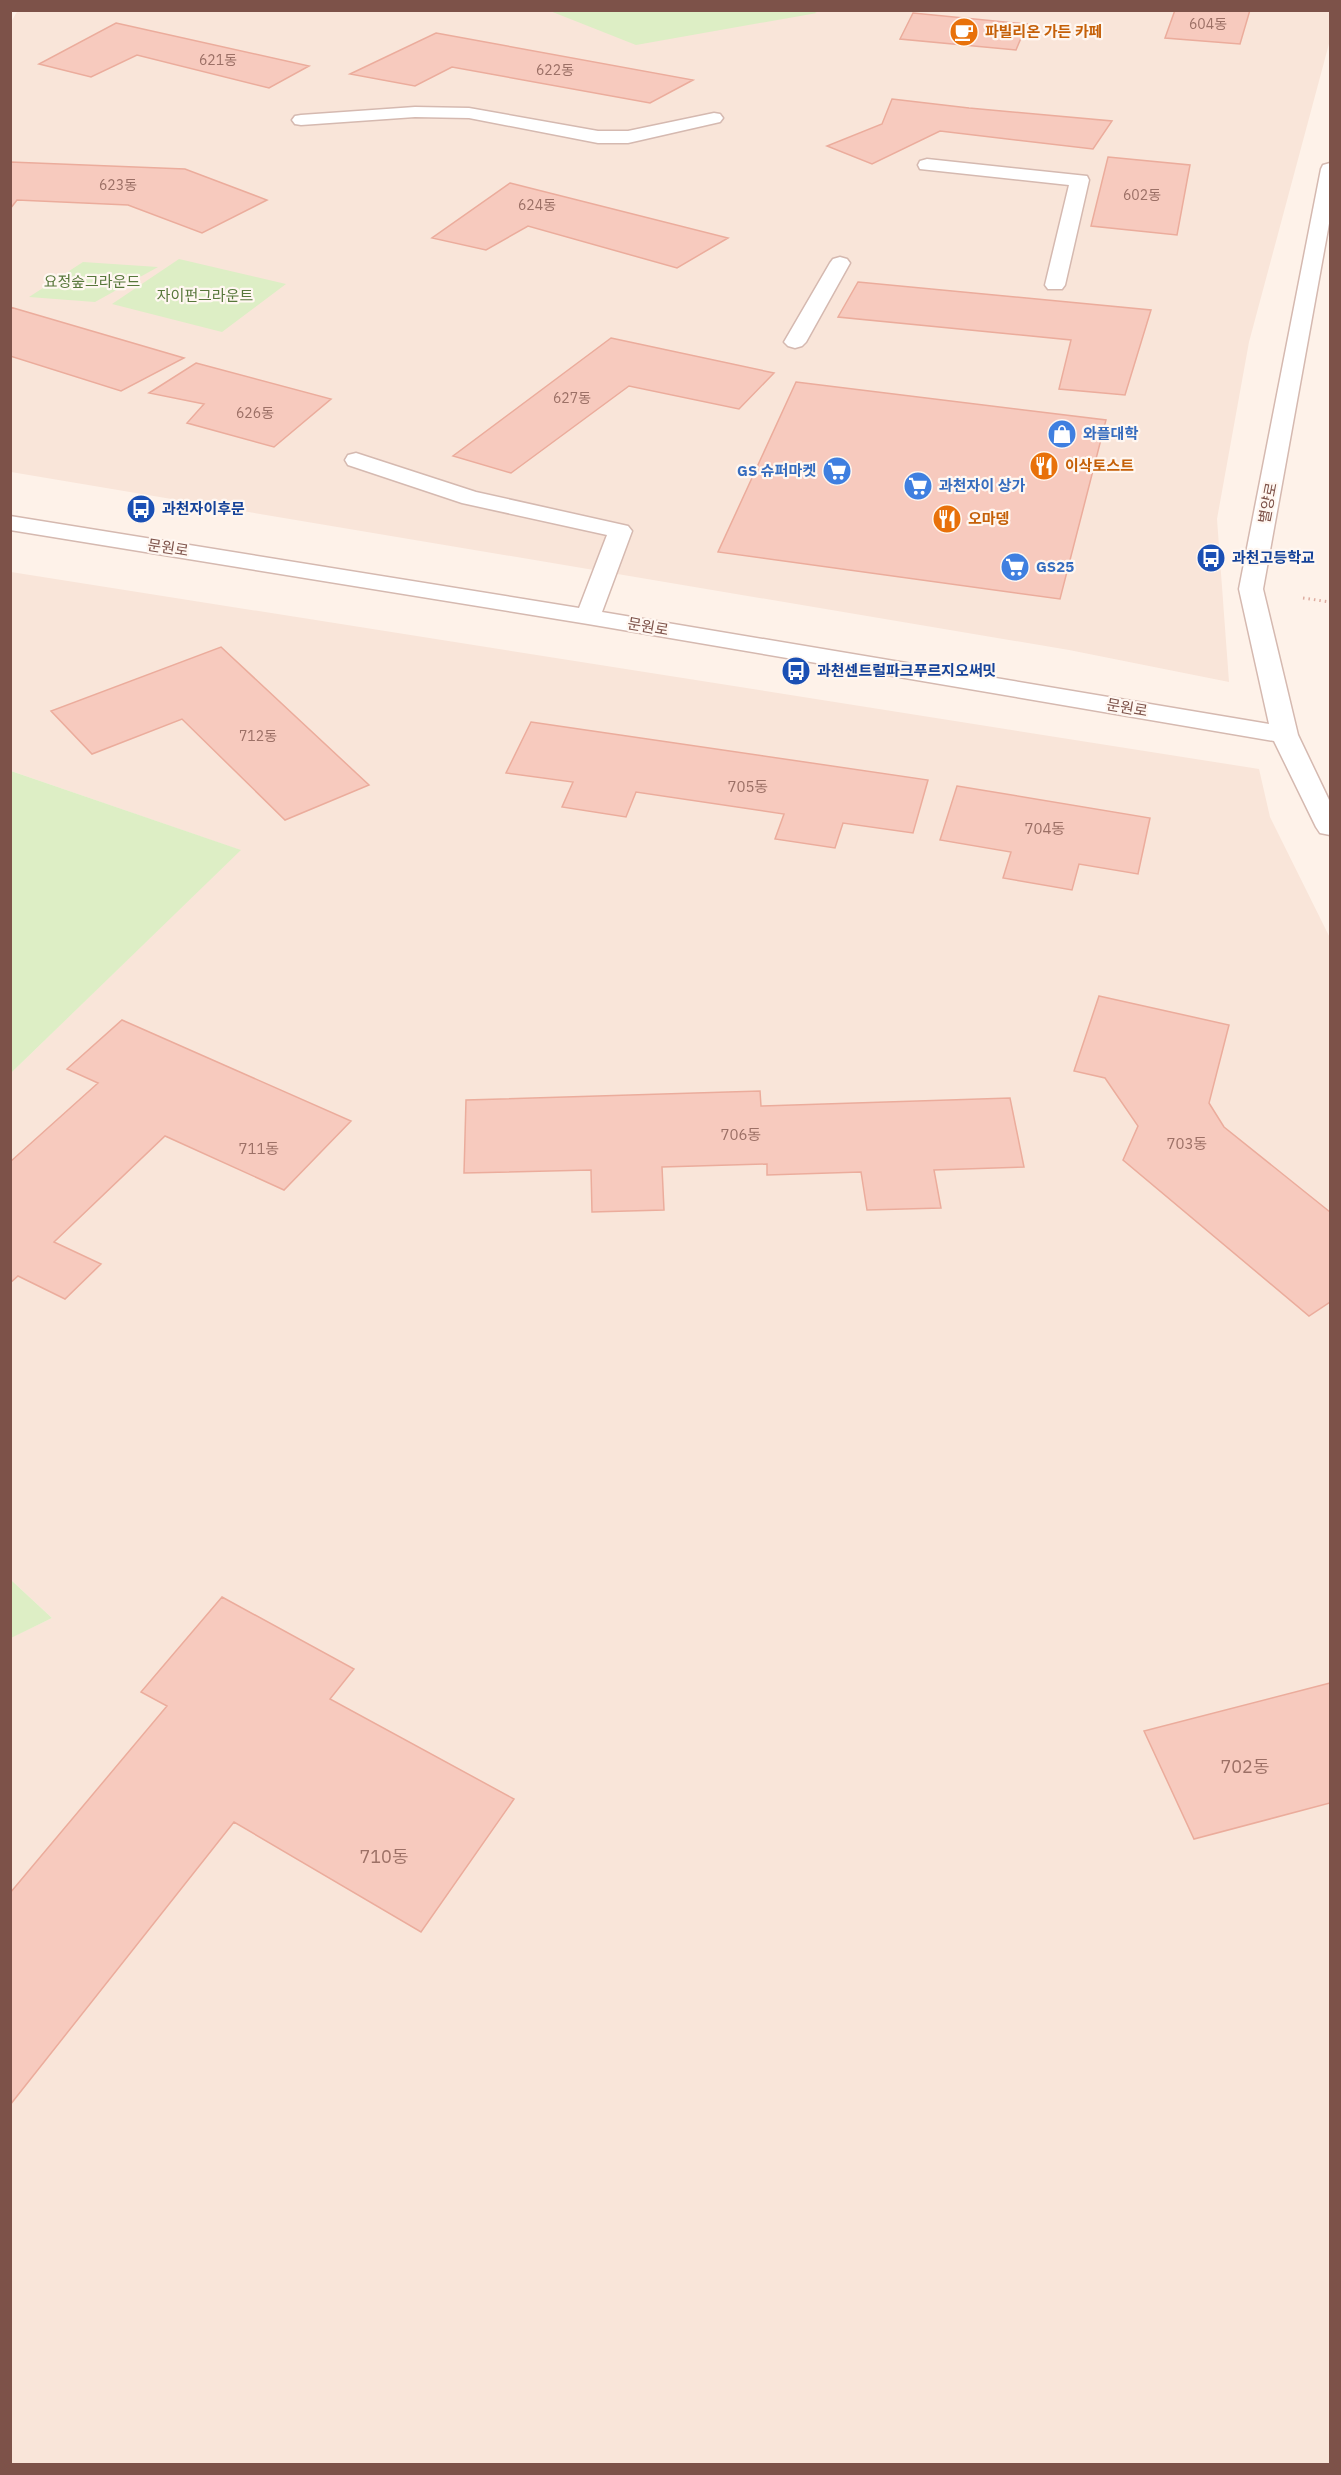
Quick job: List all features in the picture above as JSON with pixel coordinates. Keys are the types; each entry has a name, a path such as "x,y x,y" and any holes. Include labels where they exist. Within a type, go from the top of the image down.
{"street":[{"path":"301,120 415,112 469,113 557,131 628,137 714,118"},
{"path":"927,165 1080,180 1055,285"},
{"name":"별양로","path":"1330,169 1251,589 1285,735 1303,776 1330,827"},
{"path":"795,342 840,263"},
{"path":"356,460 470,498 620,531 588,617"},
{"name":"문원로","path":"10,523 588,617 1285,735"}],"shaded area":[{"path":"18,10 1330,11 1330,40 1249,342 1217,519 1229,682 1069,650 11,472 10,24"},
{"path":"11,572 1259,769 1270,817 1330,938 1330,2464 11,2464 10,1638 52,1618 11,1580 11,1073 240,850 11,771"}],"green space":[{"path":"810,10 817,13 636,45 550,11"},
{"name":"자이펀그라운트","path":"179,259 286,284 222,332 112,304"},
{"name":"요정숲그라운드","path":"83,262 158,267 95,302 29,297"},
{"path":"10,771 241,850 11,1073"},
{"path":"11,1580 52,1618 10,1638"}],"building":[{"path":"1175,10 1250,10 1240,44 1165,38"},
{"name":"파빌리온 가든 카페","path":"913,13 1027,24 1016,50 900,39"},
{"path":"116,23 309,66 269,88 137,55 91,77 39,64"},
{"path":"436,33 693,80 650,103 452,67 415,86 350,74"},
{"path":"892,99 1112,121 1093,149 940,131 872,164 827,146 882,124"},
{"path":"1108,157 1190,165 1177,235 1091,226"},
{"path":"10,162 185,169 267,200 202,233 128,205 17,200 10,209"},
{"path":"510,183 728,238 677,268 528,226 486,250 432,238"},
{"path":"858,282 1151,310 1125,395 1059,389 1071,340 838,317"},
{"path":"10,307 184,358 121,391 10,356"},
{"path":"611,338 774,373 739,409 629,386 511,473 453,456"},
{"path":"196,363 331,399 274,447 187,423 204,404 149,393"},
{"name":"과천자이 상가","path":"796,382 1106,420 1060,599 718,552"},
{"path":"221,647 369,785 285,820 182,719 92,754 51,711"},
{"path":"531,722 928,780 913,833 843,823 835,848 775,839 784,814 636,792 626,817 562,807 573,782 506,773"},
{"path":"957,786 1150,818 1138,874 1079,864 1072,890 1003,878 1011,852 940,840"},
{"path":"1099,996 1229,1025 1209,1103 1224,1127 1330,1212 1330,1302 1309,1316 1123,1160 1138,1126 1105,1078 1074,1071"},
{"path":"122,1020 351,1121 284,1190 165,1136 54,1242 101,1264 65,1299 18,1276 10,1283 10,1162 98,1083 67,1069"},
{"path":"760,1091 761,1106 1010,1098 1024,1167 934,1170 941,1208 867,1210 861,1172 767,1175 767,1164 662,1167 664,1210 592,1212 591,1170 464,1173 466,1100"},
{"path":"222,1597 354,1669 330,1699 514,1799 421,1932 234,1822 10,2105 10,1893 167,1706 141,1692"},
{"path":"1330,1683 1330,1803 1194,1839 1144,1731"}],"place":[{"name":"파빌리온 가든 카페","path":"964,32"},
{"name":"와플대학","path":"1062,434"},
{"name":"이삭토스트","path":"1044,466"},
{"name":"GS 슈퍼마켓","path":"837,471"},
{"name":"과천자이 상가","path":"918,486"},
{"name":"과천자이후문","path":"141,509"},
{"name":"오마뎅","path":"947,519"},
{"name":"과천고등학교","path":"1211,558"},
{"name":"GS25","path":"1015,567"},
{"name":"과천센트럴파크푸르지오써밋","path":"796,671"}]}
